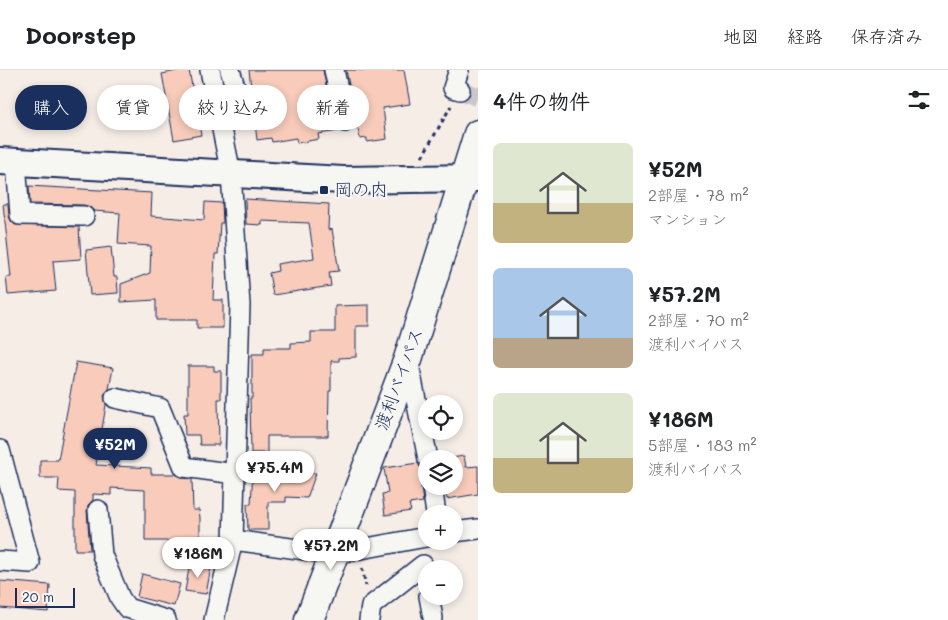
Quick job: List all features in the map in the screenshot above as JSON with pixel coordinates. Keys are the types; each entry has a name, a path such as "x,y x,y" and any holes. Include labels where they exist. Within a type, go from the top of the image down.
{"highway":[{"name":"渡利バイパス","path":"309,620 346,552 408,359 470,178 478,134"}],"street":[{"path":"210,70 231,174 240,304 233,540 214,620"},
{"path":"230,70 235,85"},
{"path":"334,70 337,85"},
{"path":"459,70 453,88 460,90"},
{"path":"84,216 20,215 8,161 343,180 470,178"},
{"path":"408,359 426,450"},
{"path":"115,398 160,408 184,467 235,474"},
{"path":"0,450 30,563 0,561"},
{"path":"98,510 102,555 120,598 128,608 166,620"},
{"path":"463,530 478,528"},
{"path":"233,540 346,552 418,539"},
{"path":"370,613 418,579"},
{"path":"431,605 433,618"}],"path":[{"path":"409,179 460,90"},
{"path":"346,552 370,613"}],"building":[{"path":"189,70 192,85 179,85 179,130 200,130 201,135 174,140 169,112 169,85 164,85 162,74"},
{"path":"249,70 323,70 326,85 297,85 297,130 339,131 318,134 319,139 297,143 296,138 272,142 271,138 257,140 256,130 287,130 287,85 251,85"},
{"path":"346,70 404,70 410,104 383,108 387,139 367,142 367,138 360,139 358,130 369,130 369,85 349,85"},
{"path":"29,186 152,193 151,216 204,220 205,202 222,203 223,223 220,223 218,254 215,254 213,300 223,300 223,328 197,328 197,320 156,320 156,300 121,302 121,284 150,273 151,246 118,244 120,213 94,211 84,205 30,204"},
{"path":"245,199 329,204 328,230 332,229 339,271 329,272 331,286 273,295 269,273 278,271 277,264 314,258 309,223 262,221 262,225 246,224"},
{"path":"3,204 8,204 9,216 15,225 79,227 81,259 53,261 56,291 8,295 6,277 11,277"},
{"path":"111,247 114,277 117,277 118,293 90,295 86,250"},
{"path":"369,305 369,326 356,326 356,357 339,358 339,361 331,361 328,436 267,436 267,453 251,453 250,398 252,398 252,354 264,354 264,348 291,348 291,343 311,342 311,332 335,332 335,306"},
{"path":"76,362 113,368 109,389 104,396 106,405 96,465 151,468 151,474 176,474 182,478 192,479 193,510 199,510 200,518 200,547 173,547 173,541 145,541 145,490 111,488 111,495 93,494 93,500 88,505 90,550 75,550 75,492 58,491 59,478 40,478 40,460 58,460"},
{"path":"188,366 214,366 214,371 221,371 221,399 218,399 219,445 200,445 199,435 185,435 184,414 188,414"},
{"path":"463,456 466,467 478,466 478,494 447,499 446,495 463,495"},
{"path":"418,463 418,495 422,495 423,502 409,504 411,511 385,515 382,494 388,493 384,468"},
{"path":"253,470 316,473 307,498 286,497 286,502 268,502 268,530 248,530 247,504 251,504"},
{"path":"190,563 211,567 206,594 185,591"},
{"path":"142,574 180,584 174,606 137,597"},
{"path":"0,581 50,585 48,612 0,608"}],"tunnel":[{"path":"460,90 478,97"}],"place":[{"name":"岡の内","path":"324,190"}]}
